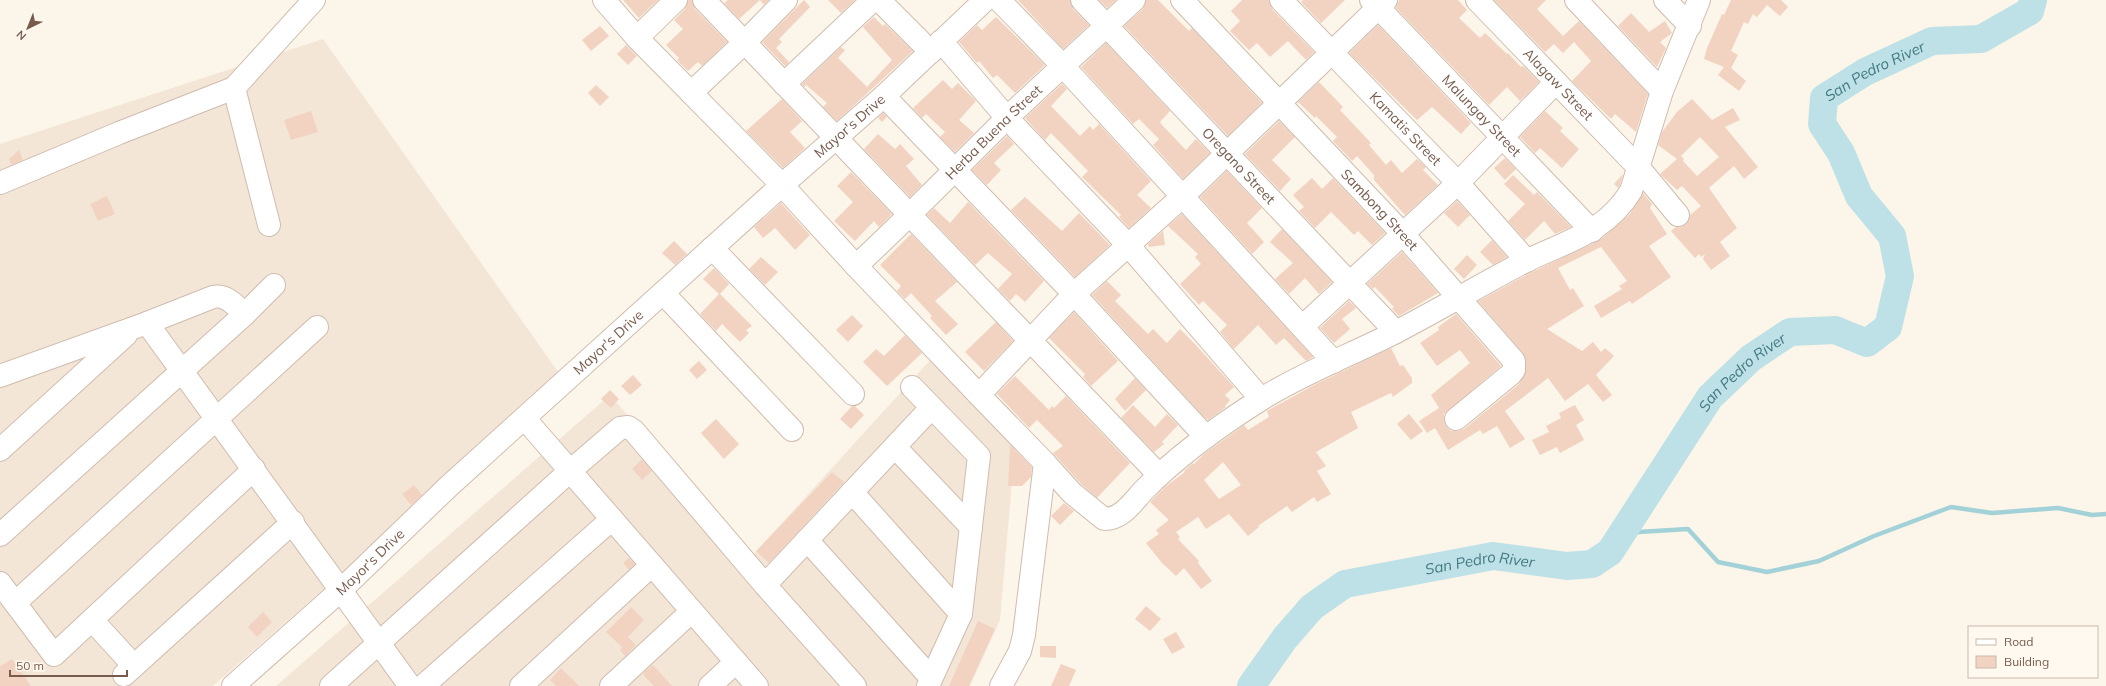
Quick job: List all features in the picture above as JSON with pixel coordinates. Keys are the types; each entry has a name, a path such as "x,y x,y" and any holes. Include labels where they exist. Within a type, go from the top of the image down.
{"street":[{"path":"0,183 119,133 234,88 314,0"},
{"path":"604,0 636,38 782,185 978,395 1046,463 1072,492 1104,519 1113,519 1122,513 1159,475 1206,436 1261,399 1396,332 1527,261 1592,231 1622,206 1632,191 1662,91 1690,26 1699,0"},
{"path":"636,38 676,0"},
{"path":"704,0 744,44 911,215 1159,475"},
{"path":"691,93 744,44 786,0"},
{"path":"784,84 873,0"},
{"path":"879,0 936,46 1007,118 1128,245 1261,399"},
{"name":"Mayor's Drive","path":"233,686 341,590 449,486 525,419 782,185 884,96 986,0"},
{"path":"999,0 1062,65 1334,362"},
{"name":"Oregano Street","path":"1082,0 1396,332"},
{"name":"Herba Buena Street","path":"856,266 911,215 954,169 1062,65 1134,0"},
{"name":"Sambong Street","path":"1182,0 1402,233 1511,356 1515,365 1511,374 1456,419"},
{"name":"Kamatis Street","path":"1281,0 1458,183 1527,261"},
{"name":"Alagaw Street","path":"1477,0 1639,168 1678,215"},
{"path":"1576,0 1662,91"},
{"path":"1665,0 1690,26"},
{"path":"978,395 1032,341 1074,294 1183,196 1331,53 1379,2"},
{"name":"Malungay Street","path":"1379,2 1503,138 1592,231"},
{"path":"1302,327 1402,233 1458,183 1556,82"},
{"path":"234,88 269,225"},
{"path":"884,96 1074,294 1206,436"},
{"path":"712,248 853,394"},
{"path":"0,535 245,314 274,285"},
{"path":"663,294 792,430"},
{"path":"0,376 220,296 228,299 245,314"},
{"path":"140,326 182,371 293,522 410,686"},
{"path":"0,450 140,326"},
{"path":"15,603 317,327"},
{"path":"807,540 930,682 961,614 979,456 912,387"},
{"path":"765,586 931,408"},
{"path":"525,419 757,686"},
{"path":"331,686 378,642 570,471 620,428 628,427 634,431 765,586 855,686"},
{"path":"895,447 971,527"},
{"path":"1001,686 1020,651 1024,635 1046,463"},
{"path":"0,583 54,655 254,469"},
{"path":"852,492 961,614"},
{"path":"423,686 612,519"},
{"path":"92,620 129,671 293,522"},
{"path":"521,686 652,565"},
{"path":"611,686 692,611"},
{"path":"710,686 736,662"}],"shaded area":[{"path":"323,39 563,379 213,686 0,686 0,144"},
{"path":"931,359 1015,447 1000,620 970,686 276,686 610,395 752,556"}],"building":[{"path":"623,0 658,0 639,18"},
{"path":"688,0 692,0 695,9 727,42 702,66 698,62 688,71 677,60 679,58 666,45 683,29 674,20 685,9"},
{"path":"728,0 760,0 739,19 724,3"},
{"path":"760,0 769,0 764,5"},
{"path":"804,0 810,7 779,39 782,42 776,48 789,62 785,66 762,42"},
{"path":"828,0 855,0 841,13"},
{"path":"1018,0 1070,0 1073,9 1089,25 1063,49"},
{"path":"1099,0 1116,0 1107,8"},
{"path":"1146,0 1158,0 1189,31 1192,28 1262,103 1228,136 1124,26 1143,9"},
{"path":"1242,0 1269,0 1272,9 1314,52 1306,60 1288,41 1270,57 1257,43 1249,50 1230,31 1240,21 1231,11"},
{"path":"1303,0 1345,0 1321,23 1301,2"},
{"path":"1399,0 1458,0 1467,10 1459,18 1480,38 1485,33 1539,82 1520,101 1507,87 1489,105 1396,8"},
{"path":"1494,0 1546,0 1537,9 1563,36 1579,21 1648,94 1636,132 1615,114 1611,119 1572,81 1591,61 1574,42 1563,53 1554,44 1545,52"},
{"path":"1731,0 1781,0 1788,7 1780,16 1767,5 1757,17 1753,14 1748,24 1744,22 1731,51 1738,55 1731,68 1746,81 1739,91 1718,75 1724,67 1704,59 1707,48 1722,14 1724,15"},
{"path":"1631,13 1649,32 1665,21 1672,33 1660,42 1666,48 1657,67 1618,26"},
{"path":"874,17 883,26 885,24 913,51 837,121 823,107 827,103 806,85 804,87 802,84 841,47 845,50 838,58 867,87 892,60 863,27"},
{"path":"996,17 1045,65 1015,93 997,75 993,78 979,61 977,63 959,42 977,25 982,30"},
{"path":"1378,25 1471,123 1461,134 1432,107 1417,120 1349,53"},
{"path":"600,26 609,36 591,51 582,40"},
{"path":"1106,43 1170,111 1160,122 1162,125 1186,150 1196,139 1210,153 1183,179 1153,145 1159,139 1139,119 1133,124 1081,67"},
{"path":"626,45 637,56 628,65 617,54"},
{"path":"943,80 952,89 958,83 976,101 959,120 974,133 955,152 940,137 945,132 926,114 922,118 913,108"},
{"path":"1319,82 1343,107 1340,110 1371,143 1369,145 1386,165 1391,160 1402,173 1417,159 1426,167 1423,170 1438,185 1405,215 1374,180 1374,175 1357,156 1352,161 1333,141 1337,137 1316,116 1315,118 1298,102"},
{"path":"1062,84 1067,89 1051,106 1080,136 1090,126 1093,130 1099,124 1151,181 1137,195 1151,208 1129,228 1119,217 1121,215 1082,177 1088,171 1051,133 1045,140 1025,118"},
{"path":"596,85 609,97 600,106 588,93"},
{"path":"782,99 802,121 790,132 805,148 783,168 746,131"},
{"path":"1692,99 1712,120 1733,108 1740,120 1725,127 1758,167 1744,179 1734,166 1709,188 1737,228 1720,242 1730,256 1711,270 1703,259 1705,254 1701,257 1699,254 1695,258 1671,231 1676,227 1686,224 1690,215 1701,206 1682,186 1677,190 1660,174 1677,159 1658,145 1662,132 1677,112","holes":["1700,137 1719,157 1697,176 1683,161 1684,159 1681,156"]},
{"path":"311,111 318,132 291,140 284,120"},
{"path":"1545,111 1563,128 1560,131 1579,149 1562,168 1540,148 1535,153 1520,137"},
{"path":"883,113 887,117 882,122 878,118"},
{"path":"1279,121 1295,137 1272,160 1291,179 1280,191 1245,154"},
{"path":"878,134 895,149 900,144 914,159 906,166 922,185 910,197 864,149"},
{"path":"1007,136 1014,144 994,163 1001,170 987,185 972,170"},
{"path":"19,150 23,160 11,165 9,159"},
{"path":"1505,158 1516,169 1505,180 1494,168"},
{"path":"1227,171 1262,208 1247,223 1264,242 1252,254 1200,197"},
{"path":"851,172 892,214 879,227 874,221 855,241 834,221 853,202 837,186"},
{"path":"1623,174 1620,185 1618,188 1614,184"},
{"path":"1513,175 1534,195 1537,192 1571,227 1555,234 1544,221 1525,240 1508,221 1525,204 1504,184"},
{"path":"1312,178 1322,189 1333,178 1385,233 1372,245 1358,231 1354,235 1331,212 1315,228 1299,211 1304,207 1293,195"},
{"path":"1643,193 1652,204 1650,208 1667,234 1649,246 1671,277 1632,304 1630,301 1601,318 1594,306 1622,289 1619,286 1627,281 1601,247 1558,268 1570,290 1573,288 1584,306 1547,329 1582,351 1593,342 1601,352 1605,348 1614,356 1596,375 1612,395 1603,402 1588,384 1565,401 1548,378 1505,411 1525,439 1510,448 1497,426 1483,434 1480,430 1448,450 1435,428 1427,433 1419,421 1439,408 1431,395 1470,363 1460,350 1437,366 1420,343 1439,330 1438,327 1456,314 1501,366 1444,414 1444,421 1451,431 1464,429 1519,384 1526,370 1526,361 1523,353 1478,301 1530,273 1600,240 1630,214"},
{"path":"107,196 115,214 98,221 90,204"},
{"path":"1025,197 1062,231 1079,213 1110,245 1075,277 1008,207 1011,210"},
{"path":"1457,201 1470,215 1458,227 1444,213"},
{"path":"968,202 1044,281 1025,302 1016,294 1010,301 998,289 1012,274 988,253 975,265 927,215 934,208 950,223"},
{"path":"781,203 810,235 795,250 775,228 763,238 754,227"},
{"path":"1182,214 1313,357 1306,361 1284,338 1276,345 1258,325 1234,349 1220,332 1227,325 1203,301 1199,305 1180,284 1201,264 1195,257 1198,254 1168,226"},
{"path":"1282,229 1332,282 1319,294 1305,278 1289,294 1275,279 1293,263 1270,242"},
{"path":"1163,231 1165,245 1149,247 1148,244"},
{"path":"911,234 957,282 935,301 958,324 946,335 930,318 932,316 911,293 905,299 897,291 901,286 880,265"},
{"path":"1492,240 1507,257 1493,265 1480,252"},
{"path":"674,241 687,254 675,265 662,253"},
{"path":"1402,252 1438,293 1399,316 1392,309 1394,307 1375,287 1373,289 1367,284"},
{"path":"1467,255 1477,265 1464,279 1454,269"},
{"path":"761,257 778,272 765,285 749,269"},
{"path":"714,268 729,284 720,294 752,326 746,330 749,333 740,342 722,324 716,331 700,314 719,294 703,279"},
{"path":"1107,281 1121,295 1115,301 1148,334 1153,329 1167,343 1180,329 1194,343 1234,387 1225,395 1230,400 1225,406 1226,407 1208,420 1204,417 1092,295"},
{"path":"1349,301 1356,308 1342,319 1350,329 1334,343 1320,328"},
{"path":"1074,312 1118,361 1091,386 1083,377 1085,374 1049,338"},
{"path":"852,315 863,326 848,342 836,330"},
{"path":"996,322 1013,341 984,371 965,352"},
{"path":"905,335 922,353 887,386 863,362 876,349 884,356"},
{"path":"1391,348 1400,366 1403,365 1412,378 1412,383 1393,397 1391,393 1351,412 1358,428 1316,452 1326,466 1317,471 1331,494 1317,502 1314,497 1292,512 1287,506 1258,526 1259,527 1248,536 1229,514 1206,529 1198,517 1176,532 1180,537 1178,539 1199,561 1198,563 1212,581 1201,589 1184,568 1176,576 1162,563 1146,543 1159,534 1156,530 1169,520 1150,502 1165,487 1185,472 1184,471 1193,463 1194,464 1204,454 1244,425 1248,430 1269,417 1267,411 1316,384","holes":["1223,462 1241,485 1219,499 1204,480"]},
{"path":"699,361 707,370 697,379 689,370"},
{"path":"633,375 642,385 630,395 621,386"},
{"path":"1015,376 1049,410 1052,406 1054,408 1066,396 1130,463 1097,498 1081,484 1053,453 1063,446 1037,420 1029,428 997,394"},
{"path":"1135,378 1146,390 1125,411 1115,399"},
{"path":"610,390 619,399 611,408 601,399"},
{"path":"1133,405 1155,427 1167,414 1178,425 1162,442 1164,444 1154,452 1121,418"},
{"path":"1575,405 1584,420 1576,425 1584,440 1560,453 1557,447 1540,455 1532,440 1549,432 1546,426 1561,418 1559,413"},
{"path":"852,406 855,406 864,415 851,429 840,419"},
{"path":"1409,414 1423,431 1411,440 1397,424"},
{"path":"716,419 739,444 724,459 701,433"},
{"path":"1010,445 1032,467 1031,477 1022,486 1008,486"},
{"path":"642,459 652,471 642,480 632,469"},
{"path":"832,472 844,482 769,563 756,551"},
{"path":"414,485 422,495 411,505 402,494"},
{"path":"1064,503 1074,511 1060,525 1051,516"},
{"path":"629,558 635,564 629,570 623,563"},
{"path":"1146,606 1161,619 1150,631 1135,619"},
{"path":"631,607 644,620 628,637 636,645 625,656 620,650 622,647 606,632"},
{"path":"263,612 272,622 257,637 248,627"},
{"path":"978,621 995,629 969,686 949,686"},
{"path":"1176,632 1185,647 1172,654 1163,639"},
{"path":"1040,646 1056,646 1056,658 1040,657"},
{"path":"12,659 31,686 0,686 0,666"},
{"path":"1061,664 1076,670 1069,686 1051,686"},
{"path":"653,665 672,686 654,686 645,677 643,673"},
{"path":"561,668 579,686 556,686 550,680"}],"waterway":[{"name":"San Pedro River","path":"1251,686 1285,638 1312,607 1345,584 1493,556 1567,566 1592,564 1610,552 1710,397 1751,358 1790,332 1835,330 1867,343 1888,327 1900,276 1892,236 1859,196 1841,153 1822,124 1824,98 1865,72 1932,41 1981,39 2030,11 2033,0"},
{"path":"1622,533 1688,529 1718,562 1767,572 1819,561 1874,536 1951,507 1992,513 2058,508 2092,515 2106,514"}]}
